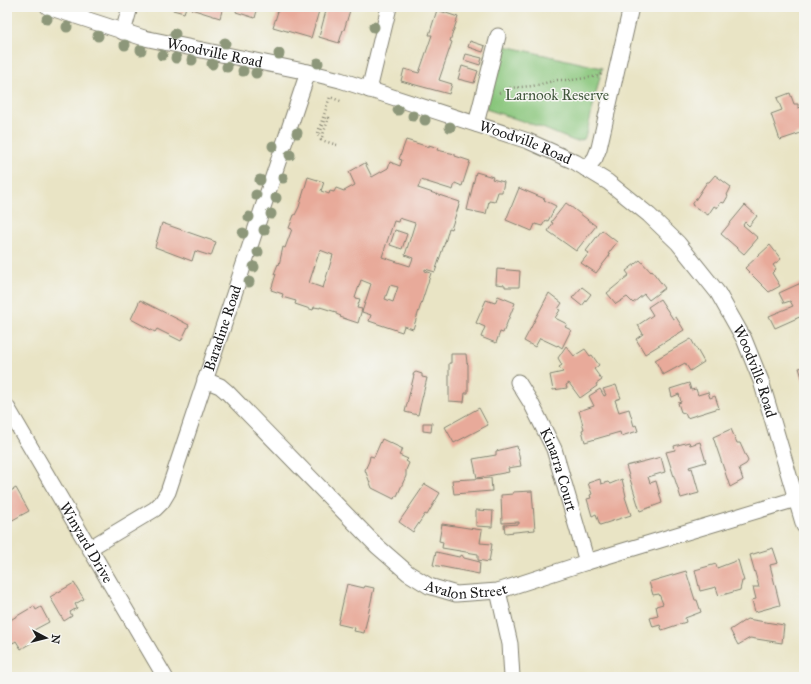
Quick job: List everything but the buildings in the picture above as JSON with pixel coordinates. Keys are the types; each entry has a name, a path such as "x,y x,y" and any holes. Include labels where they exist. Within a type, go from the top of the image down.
{"street":[{"name":"Woodville Road","path":"48,7 123,32 168,44 308,72 476,124 550,150 586,168 627,196 678,243 718,294 744,339 761,381 804,526"},
{"path":"123,32 130,7"},
{"path":"369,90 389,7"},
{"path":"586,168 595,158 599,148 631,7"},
{"path":"476,124 498,36"},
{"name":"Baradine Road","path":"90,548 155,509 162,502 168,492 308,72"},
{"name":"Avalon Street","path":"205,380 220,386 227,392 377,546 408,572 429,586 456,594 498,591 587,562 796,499"},
{"name":"Kinarra Court","path":"518,382 531,403 554,449 587,562"},
{"name":"Winyard Drive","path":"7,408 165,677"},
{"path":"498,591 510,644 512,677"}],"path":[{"path":"480,109 496,95 509,88 533,86 557,80 572,80 597,76 603,72"},
{"path":"337,145 322,140 329,118 326,117 319,136 317,135 330,98 344,102"}],"green space":[{"name":"Larnook Reserve","path":"501,45 602,68 584,139 574,141 540,127 486,109"}]}
